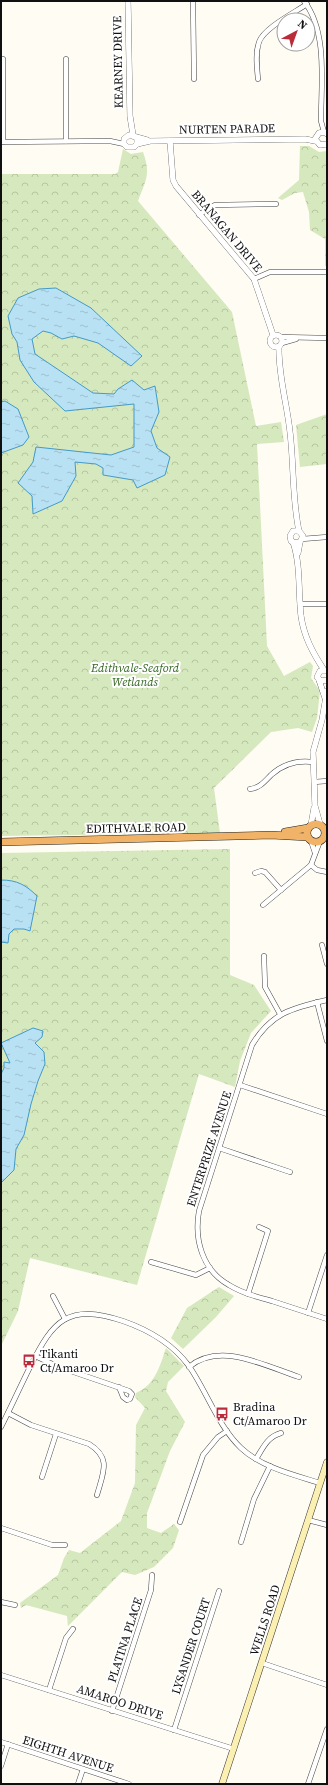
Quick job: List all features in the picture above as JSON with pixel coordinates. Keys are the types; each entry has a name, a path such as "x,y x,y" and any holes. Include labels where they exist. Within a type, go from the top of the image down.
{"highway":[{"name":"EDITHVALE ROAD","path":"271,835 309,826 324,827"},
{"path":"309,826 306,832 309,839"},
{"path":"323,839 325,834 324,827"},
{"name":"EDITHVALE ROAD","path":"1,842 271,835 323,839"}],"main road":[{"name":"WELLS ROAD","path":"222,1784 327,1462"}],"street":[{"name":"KEARNEY DRIVE","path":"124,144 132,138 128,1"},
{"path":"193,1 194,79"},
{"path":"258,79 256,54 259,41 267,31 306,3 314,19 321,44 320,135"},
{"path":"66,59 66,141"},
{"path":"1,60 3,60 2,142"},
{"name":"NURTEN PARADE","path":"2,142 110,141 132,138 150,141 305,139 320,135 318,144 322,146 327,144"},
{"path":"124,144 127,147 132,148 132,138"},
{"name":"NURTEN PARADE","path":"110,141 124,144"},
{"name":"BRANAGAN DRIVE","path":"172,141 173,180 179,192 254,279 270,324 278,341 279,359 291,435 298,537 297,555 300,604 305,634 314,655 324,671"},
{"path":"200,215 210,207 215,206 276,204"},
{"path":"254,279 270,272 327,272"},
{"path":"278,341 327,338"},
{"path":"298,537 327,537"},
{"path":"300,604 327,604"},
{"path":"324,671 317,675 325,698"},
{"path":"319,680 327,682"},
{"path":"309,826 314,806 314,746 322,720 327,691"},
{"path":"250,789 260,786 283,766 300,761 313,762"},
{"path":"314,782 327,781"},
{"path":"314,806 324,827"},
{"path":"309,839 315,853"},
{"path":"263,905 312,865 315,853 323,839"},
{"path":"312,865 318,871 327,872"},
{"path":"255,873 261,870 265,872 281,890"},
{"path":"322,944 327,964"},
{"path":"264,956 265,987 280,1014"},
{"name":"ENTERPRIZE AVENUE","path":"327,1000 292,1008 280,1014 260,1032 252,1045 199,1211 197,1223 199,1246 210,1268 224,1283 248,1294 327,1319"},
{"path":"317,1002 327,1040"},
{"path":"240,1084 327,1114"},
{"path":"219,1148 290,1172"},
{"path":"248,1294 268,1230 259,1227"},
{"path":"308,1313 327,1255"},
{"path":"151,1262 196,1275 210,1268"},
{"path":"53,1296 65,1319"},
{"path":"1,1427 46,1335 58,1323 65,1319 84,1314 101,1314 151,1332 164,1341 182,1358 189,1367 227,1431 241,1448 256,1459 270,1466 320,1483"},
{"path":"189,1367 203,1358 230,1355 299,1377"},
{"path":"35,1356 59,1367 119,1387"},
{"path":"8,1413 56,1434 89,1444 96,1449 102,1455 104,1468 97,1495"},
{"path":"180,1522 203,1454 211,1443 227,1431"},
{"path":"256,1459 268,1440 274,1435 281,1433"},
{"path":"42,1477 56,1434"},
{"path":"241,1542 254,1499 270,1466"},
{"path":"308,1520 327,1525"},
{"path":"1,1528 52,1545 65,1545"},
{"name":"PLATINA PLACE","path":"112,1711 151,1590 152,1575"},
{"name":"LYSANDER COURT","path":"174,1730 219,1592"},
{"path":"1,1602 15,1605"},
{"path":"49,1690 66,1638 73,1629"},
{"path":"262,1663 327,1685"},
{"name":"AMAROO DRIVE","path":"1,1675 234,1749"},
{"path":"308,1784 327,1729"},
{"name":"EIGHTH AVENUE","path":"1,1742 129,1784"},
{"path":"1,1766 8,1744"},
{"path":"78,1784 83,1769"}],"green space":[{"path":"300,146 309,146 319,152 327,151 327,266 325,266 325,239 310,230 309,212 303,192 295,193 282,200 278,198 299,180"},
{"name":"Edithvale-Seaford Wetlands","path":"123,149 131,154 143,152 147,172 138,201 232,312 256,426 281,422 284,442 257,444 267,646 284,676 310,662 313,666 311,678 320,691 317,718 312,732 298,728 271,732 214,788 220,833 1,836 1,174 115,174 118,172"},
{"path":"327,414 327,464 300,467 296,425"},
{"path":"230,849 230,975 254,985 271,1011 251,1033 240,1061 235,1087 199,1074 137,1285 30,1258 18,1311 1,1346 1,853"},
{"path":"219,1287 234,1296 216,1317 183,1349 171,1338 187,1308"},
{"path":"166,1348 184,1366 168,1382 166,1391 185,1422 170,1451 147,1513 147,1528 161,1533 174,1524 179,1530 173,1548 154,1567 135,1575 122,1572 68,1626 67,1616 26,1605 21,1608 20,1603 58,1575 64,1558 69,1550 80,1553 121,1521 135,1483 136,1425 145,1408 135,1397 136,1393 148,1385 156,1374"}],"water":[{"path":"56,288 91,308 142,356 131,366 98,343 74,336 62,339 51,333 43,331 32,339 35,354 93,393 114,394 118,389 132,380 144,390 155,386 159,412 151,431 157,448 170,457 165,475 137,488 133,480 103,475 103,468 96,464 75,462 76,476 62,501 33,514 32,496 18,483 33,462 36,447 111,455 134,447 134,404 65,411 34,382 20,360 17,342 12,334 8,316 18,298 39,289"},
{"path":"5,401 18,409 29,437 23,445 1,453 1,402"},
{"path":"1,880 21,884 37,896 30,931 24,929 14,929 9,934 8,943 1,942"},
{"path":"33,1028 43,1031 42,1037 35,1043 44,1052 45,1064 31,1104 24,1135 16,1149 14,1170 1,1183 1,1074 4,1068 4,1062 10,1063 1,1043"}],"place":[{"name":"Tikanti Ct/Amaroo Dr","path":"29,1361"},
{"name":"Bradina Ct/Amaroo Dr","path":"222,1414"}]}
